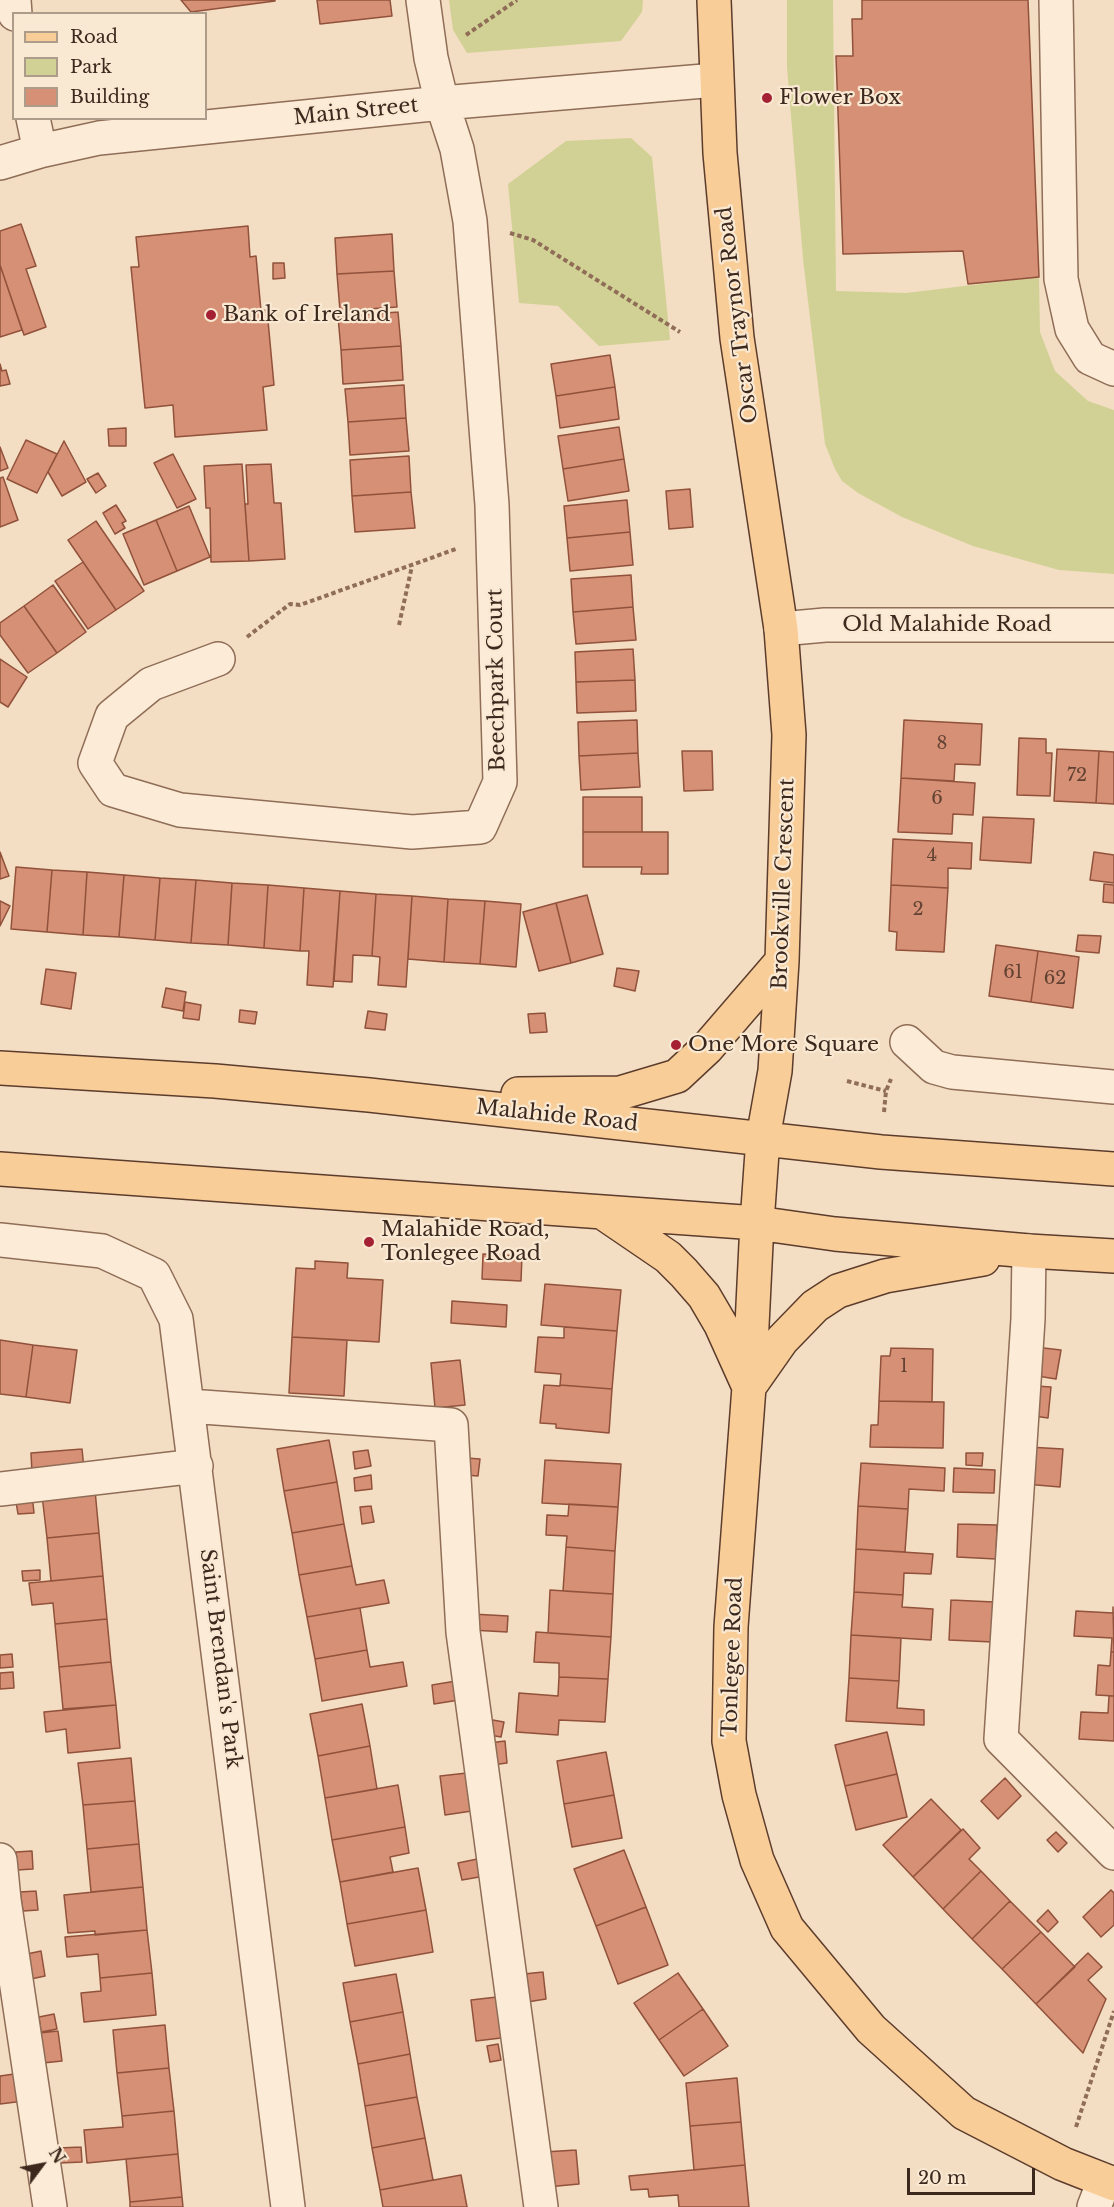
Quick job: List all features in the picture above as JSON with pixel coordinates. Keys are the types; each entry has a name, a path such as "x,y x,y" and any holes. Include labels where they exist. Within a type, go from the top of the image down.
{"main road":[{"name":"Oscar Traynor Road","path":"714,0 716,80 737,338 781,629"},
{"name":"Brookville Crescent","path":"763,1138 775,1071 782,961 789,735 781,629"},
{"path":"369,1095 620,1093 677,1076 707,1048 782,961"},
{"name":"Malahide Road","path":"0,1068 214,1081 369,1095 881,1152 1114,1169"},
{"name":"Tonlegee Road","path":"763,1138 749,1387 731,1627 729,1741 739,1794 757,1860 787,1928 871,2029 964,2113 1063,2164 1104,2191"},
{"path":"0,1169 757,1223 835,1234 1114,1256"},
{"path":"601,1212 668,1257 704,1296 721,1325 749,1387"},
{"path":"749,1387 782,1340 815,1306 838,1291 885,1276 1029,1251"}],"street":[{"name":"Beechpark Court","path":"218,659 151,684 112,716 95,763 112,790 180,810 412,832 480,827 500,782 493,536 470,221 458,149 442,103 431,58 423,0"},
{"path":"1056,0 1061,279 1072,329 1090,358 1114,369"},
{"name":"Main Street","path":"0,164 39,151 99,138 442,103 716,80"},
{"path":"33,120 39,151"},
{"name":"Old Malahide Road","path":"781,629 825,625 1114,625"},
{"path":"907,1042 934,1067 952,1072 1114,1087"},
{"name":"Saint Brendan's Park","path":"0,1240 102,1251 154,1275 176,1319 189,1406 288,2207"},
{"path":"1029,1251 1028,1319 1001,1739 1114,1853"},
{"path":"189,1406 451,1425 463,1632 541,2207"},
{"path":"0,1489 196,1466"},
{"path":"0,1860 50,2207"}],"path":[{"path":"431,58 517,0"},
{"path":"470,221 532,240 680,332"},
{"path":"218,659 290,604 300,605 493,536"},
{"path":"399,625 412,565"},
{"path":"847,1081 886,1090"},
{"path":"1063,2164 1114,2011"}],"green space":[{"path":"449,0 643,0 642,12 621,41 467,53 453,30"},
{"path":"787,0 833,0 836,291 906,293 1039,277 1040,332 1055,371 1088,401 1114,410 1114,574 1059,570 973,546 902,517 858,493 842,481 835,469 825,444 803,259 787,68"},
{"path":"631,138 652,157 670,340 599,346 558,306 519,303 508,184 566,141"}],"building":[{"path":"181,0 275,0 275,1 191,12"},
{"path":"317,0 390,0 392,16 320,24"},
{"path":"862,0 1028,0 1039,277 968,284 963,251 843,254 836,56 853,56 852,19 862,19"},
{"path":"21,224 36,266 26,269 46,327 24,335 0,265 0,231"},
{"path":"248,226 250,257 256,256 261,311 267,310 274,385 263,387 267,430 175,437 173,405 145,408 131,267 139,267 136,237"},
{"path":"392,234 394,271 337,274 335,238"},
{"path":"273,263 284,263 285,278 273,279"},
{"path":"0,265 22,330 0,337"},
{"path":"394,271 397,307 340,311 337,274"},
{"path":"398,312 401,346 341,350 338,317"},
{"path":"401,346 403,380 343,384 341,350"},
{"path":"610,355 615,387 556,396 551,364"},
{"path":"0,364 2,371 6,370 10,384 0,386"},
{"path":"404,385 406,418 348,422 345,389"},
{"path":"615,387 619,419 560,428 556,396"},
{"path":"406,418 409,451 350,455 348,422"},
{"path":"619,427 624,459 563,469 558,436"},
{"path":"126,428 126,446 109,446 108,429"},
{"path":"26,440 57,454 37,493 7,479"},
{"path":"64,441 86,482 62,496 48,472"},
{"path":"0,447 8,468 0,471"},
{"path":"173,454 196,499 177,508 154,463"},
{"path":"409,456 411,492 352,496 350,460"},
{"path":"624,459 629,491 568,501 563,469"},
{"path":"242,464 249,561 211,562 210,508 206,508 204,466"},
{"path":"271,464 274,503 281,503 285,559 249,561 245,504 248,504 246,465"},
{"path":"98,473 106,486 96,493 87,479"},
{"path":"3,477 18,520 0,527 0,478"},
{"path":"690,489 693,527 669,529 666,491"},
{"path":"411,492 415,528 355,532 352,496"},
{"path":"627,500 630,532 567,538 564,506"},
{"path":"116,505 126,521 122,523 125,528 115,534 103,513"},
{"path":"189,506 210,557 177,571 156,520"},
{"path":"156,520 177,571 144,585 123,534"},
{"path":"96,521 144,591 116,610 68,540"},
{"path":"630,532 633,565 570,571 567,538"},
{"path":"83,562 116,610 88,629 55,581"},
{"path":"631,575 633,607 573,612 571,579"},
{"path":"53,585 86,632 57,653 24,606"},
{"path":"24,606 57,653 28,673 0,635 0,623"},
{"path":"633,607 636,640 576,644 573,612"},
{"path":"633,649 635,680 576,682 575,652"},
{"path":"0,659 27,677 8,707 0,702"},
{"path":"635,680 636,711 577,713 576,682"},
{"path":"637,720 638,753 579,756 578,722"},
{"path":"904,720 982,724 980,765 955,764 954,781 901,778"},
{"path":"1019,738 1046,739 1046,753 1052,753 1050,796 1017,795"},
{"path":"1057,749 1099,751 1096,803 1054,801"},
{"path":"682,751 712,751 713,790 684,791"},
{"path":"1099,751 1114,752 1114,804 1096,803"},
{"path":"638,753 640,787 581,790 579,756"},
{"path":"901,778 975,783 973,815 953,814 952,834 898,832"},
{"path":"583,797 642,797 642,832 583,832"},
{"path":"983,817 1034,819 1031,863 980,860"},
{"path":"583,832 668,832 668,874 641,874 642,867 583,867"},
{"path":"893,839 972,843 971,869 948,868 948,888 891,885"},
{"path":"0,852 9,876 0,879"},
{"path":"1094,852 1114,855 1114,883 1090,880"},
{"path":"16,867 52,870 47,932 11,929"},
{"path":"52,870 87,872 83,935 47,932"},
{"path":"87,872 124,875 119,937 83,935"},
{"path":"124,875 160,878 155,940 119,937"},
{"path":"160,878 196,880 191,943 155,940"},
{"path":"196,880 232,883 228,945 191,943"},
{"path":"232,883 268,885 264,948 228,945"},
{"path":"1104,884 1114,885 1114,903 1103,902"},
{"path":"268,885 304,888 300,951 264,948"},
{"path":"891,885 948,888 944,952 896,950 897,932 889,931"},
{"path":"304,888 340,891 333,987 307,985 309,951 300,951"},
{"path":"340,891 376,894 372,956 353,955 352,982 334,981"},
{"path":"376,894 412,896 406,987 378,985 380,957 372,956"},
{"path":"587,895 603,954 571,963 556,903"},
{"path":"412,896 448,899 444,962 408,959"},
{"path":"448,899 485,901 480,964 444,962"},
{"path":"0,901 10,906 0,926"},
{"path":"485,901 521,904 516,967 480,964"},
{"path":"556,903 571,963 539,971 523,912"},
{"path":"1078,935 1101,936 1099,953 1076,951"},
{"path":"996,945 1038,951 1031,1002 989,996"},
{"path":"1038,951 1079,957 1073,1008 1031,1002"},
{"path":"617,968 639,971 635,991 614,986"},
{"path":"46,969 76,973 71,1009 41,1004"},
{"path":"166,988 186,992 183,1011 162,1007"},
{"path":"185,1002 201,1005 199,1020 183,1018"},
{"path":"240,1010 257,1012 255,1024 239,1022"},
{"path":"368,1011 387,1014 385,1030 365,1028"},
{"path":"545,1013 547,1032 530,1033 528,1014"},
{"path":"483,1254 522,1256 521,1281 482,1279"},
{"path":"315,1261 348,1263 347,1278 383,1280 379,1342 292,1337 296,1268 315,1269"},
{"path":"545,1284 621,1290 617,1331 541,1325"},
{"path":"452,1301 507,1305 506,1327 451,1323"},
{"path":"564,1327 617,1331 612,1389 560,1385 561,1374 535,1372 538,1337 564,1338"},
{"path":"292,1337 347,1340 344,1396 289,1393"},
{"path":"0,1340 33,1345 26,1397 0,1394"},
{"path":"33,1345 77,1350 70,1403 26,1397"},
{"path":"1035,1347 1061,1350 1056,1379 1031,1375"},
{"path":"891,1348 933,1349 932,1402 879,1401 881,1356 890,1356"},
{"path":"460,1360 465,1405 435,1408 431,1363"},
{"path":"544,1385 612,1389 609,1433 556,1428 556,1424 540,1423"},
{"path":"1036,1386 1051,1387 1048,1418 1034,1416"},
{"path":"879,1401 944,1402 943,1448 870,1447 871,1425 878,1425"},
{"path":"329,1440 337,1482 284,1491 277,1449"},
{"path":"1028,1447 1063,1449 1060,1487 1025,1484"},
{"path":"82,1449 84,1469 32,1473 31,1453"},
{"path":"368,1450 371,1466 355,1469 353,1452"},
{"path":"966,1453 983,1453 982,1466 966,1465"},
{"path":"467,1458 480,1459 478,1476 465,1475"},
{"path":"545,1460 621,1464 618,1507 542,1503"},
{"path":"861,1463 945,1468 944,1491 909,1489 908,1509 858,1506"},
{"path":"954,1468 995,1470 994,1493 953,1492"},
{"path":"371,1475 372,1489 355,1491 354,1478"},
{"path":"337,1482 344,1524 292,1533 284,1491"},
{"path":"95,1490 99,1533 47,1538 42,1495"},
{"path":"32,1494 34,1513 18,1514 15,1496"},
{"path":"569,1504 618,1507 615,1551 566,1547 567,1536 546,1535 547,1515 568,1516"},
{"path":"371,1506 374,1522 362,1524 360,1507"},
{"path":"858,1506 908,1509 905,1552 856,1549"},
{"path":"344,1524 352,1566 299,1575 292,1533"},
{"path":"958,1524 997,1525 996,1559 957,1557"},
{"path":"99,1533 103,1576 51,1581 47,1538"},
{"path":"566,1547 615,1551 613,1594 563,1591"},
{"path":"856,1549 933,1554 931,1574 904,1573 903,1595 854,1592"},
{"path":"352,1566 356,1585 384,1580 389,1603 307,1617 299,1575"},
{"path":"40,1570 40,1580 23,1581 22,1571"},
{"path":"103,1576 107,1619 55,1624 53,1603 32,1605 29,1583"},
{"path":"550,1590 613,1594 611,1637 548,1633"},
{"path":"854,1592 903,1595 902,1607 933,1609 931,1640 851,1635"},
{"path":"951,1600 994,1602 993,1642 949,1640"},
{"path":"1113,1607 1114,1652 1111,1652 1112,1638 1074,1636 1076,1611 1113,1613"},
{"path":"360,1608 367,1650 315,1659 307,1617"},
{"path":"472,1614 508,1616 507,1632 471,1630"},
{"path":"107,1619 111,1662 59,1667 55,1624"},
{"path":"536,1632 611,1637 608,1679 559,1677 559,1663 534,1662"},
{"path":"851,1635 901,1638 899,1681 849,1678"},
{"path":"367,1650 370,1667 403,1662 407,1686 322,1701 315,1659"},
{"path":"1111,1652 1114,1652 1114,1696 1096,1695 1098,1665 1110,1666"},
{"path":"12,1654 13,1667 0,1668 0,1655"},
{"path":"111,1662 116,1705 63,1709 59,1667"},
{"path":"13,1672 14,1688 0,1689 0,1673"},
{"path":"559,1677 608,1679 605,1722 559,1720 558,1735 516,1732 519,1693 558,1696"},
{"path":"849,1678 899,1681 897,1708 924,1710 924,1725 846,1721"},
{"path":"456,1681 459,1700 434,1704 432,1685"},
{"path":"1109,1696 1114,1696 1114,1741 1079,1739 1081,1712 1108,1713"},
{"path":"362,1704 370,1746 318,1756 310,1714"},
{"path":"116,1705 120,1748 68,1753 66,1729 46,1732 44,1712"},
{"path":"487,1719 504,1722 501,1737 484,1734"},
{"path":"887,1732 897,1774 845,1786 835,1745"},
{"path":"505,1741 507,1763 492,1765 489,1743"},
{"path":"370,1746 377,1789 325,1798 318,1756"},
{"path":"606,1752 614,1795 564,1804 557,1761"},
{"path":"131,1758 135,1801 83,1805 78,1763"},
{"path":"467,1773 472,1811 445,1815 440,1776"},
{"path":"897,1774 907,1817 856,1830 845,1786"},
{"path":"1005,1778 1021,1796 998,1819 981,1801"},
{"path":"398,1785 405,1827 332,1840 325,1798"},
{"path":"614,1795 622,1838 572,1847 564,1804"},
{"path":"931,1799 961,1830 913,1877 883,1845"},
{"path":"135,1801 139,1844 87,1849 83,1805"},
{"path":"405,1827 409,1853 390,1857 393,1872 340,1882 332,1840"},
{"path":"963,1829 980,1848 969,1859 981,1871 943,1909 913,1877"},
{"path":"1056,1832 1067,1843 1058,1852 1047,1840"},
{"path":"139,1844 143,1887 91,1892 87,1849"},
{"path":"624,1850 646,1907 596,1926 574,1869"},
{"path":"32,1851 33,1869 17,1870 16,1852"},
{"path":"482,1858 485,1876 462,1880 458,1863"},
{"path":"418,1868 426,1910 347,1924 340,1882"},
{"path":"981,1871 1010,1901 972,1939 943,1909"},
{"path":"143,1887 147,1930 95,1935 95,1931 68,1933 64,1895"},
{"path":"1111,1890 1114,1893 1114,1925 1101,1937 1083,1917"},
{"path":"36,1891 38,1910 23,1911 20,1892"},
{"path":"1010,1901 1041,1932 1002,1969 972,1939"},
{"path":"646,1907 668,1965 618,1984 596,1926"},
{"path":"426,1910 433,1952 355,1966 347,1924"},
{"path":"1048,1910 1058,1922 1048,1932 1037,1921"},
{"path":"147,1930 152,1973 100,1978 98,1954 67,1957 65,1937"},
{"path":"1041,1932 1075,1967 1036,2004 1002,1969"},
{"path":"41,1951 45,1976 31,1979 27,1954"},
{"path":"1088,1953 1102,1967 1088,1980 1106,1999 1083,2053 1036,2004"},
{"path":"543,1972 546,1999 527,2002 524,1974"},
{"path":"152,1973 156,2015 84,2022 81,1993 101,1991 100,1978"},
{"path":"678,1973 703,2009 659,2040 634,2003"},
{"path":"396,1974 403,2012 350,2022 343,1983"},
{"path":"497,1997 501,2038 476,2041 471,2000"},
{"path":"703,2009 728,2046 684,2076 659,2040"},
{"path":"403,2012 410,2054 358,2064 350,2022"},
{"path":"54,2014 57,2029 41,2032 39,2017"},
{"path":"165,2025 169,2068 117,2073 113,2030"},
{"path":"58,2031 62,2061 43,2063 39,2033"},
{"path":"498,2044 501,2060 490,2062 487,2046"},
{"path":"410,2054 417,2097 365,2106 358,2064"},
{"path":"169,2068 174,2111 122,2116 117,2073"},
{"path":"21,2073 24,2101 0,2104 0,2076"},
{"path":"737,2078 741,2122 690,2126 686,2083"},
{"path":"417,2097 425,2138 372,2148 365,2106"},
{"path":"174,2111 178,2154 87,2163 84,2130 123,2127 122,2116"},
{"path":"741,2122 745,2165 694,2170 690,2126"},
{"path":"425,2138 433,2180 380,2190 372,2148"},
{"path":"81,2147 82,2162 60,2163 59,2148"},
{"path":"576,2150 579,2184 547,2187 544,2152"},
{"path":"178,2154 182,2197 130,2202 126,2159"},
{"path":"745,2165 749,2207 679,2207 678,2195 649,2197 648,2189 631,2190 629,2176"},
{"path":"461,2175 467,2207 383,2207 380,2190"},
{"path":"182,2197 183,2207 130,2207 130,2202"}],"place":[{"name":"Flower Box","path":"767,98"},
{"name":"Bank of Ireland","path":"211,315"},
{"name":"One More Square","path":"676,1045"},
{"name":"Malahide Road, Tonlegee Road","path":"369,1242"}]}
